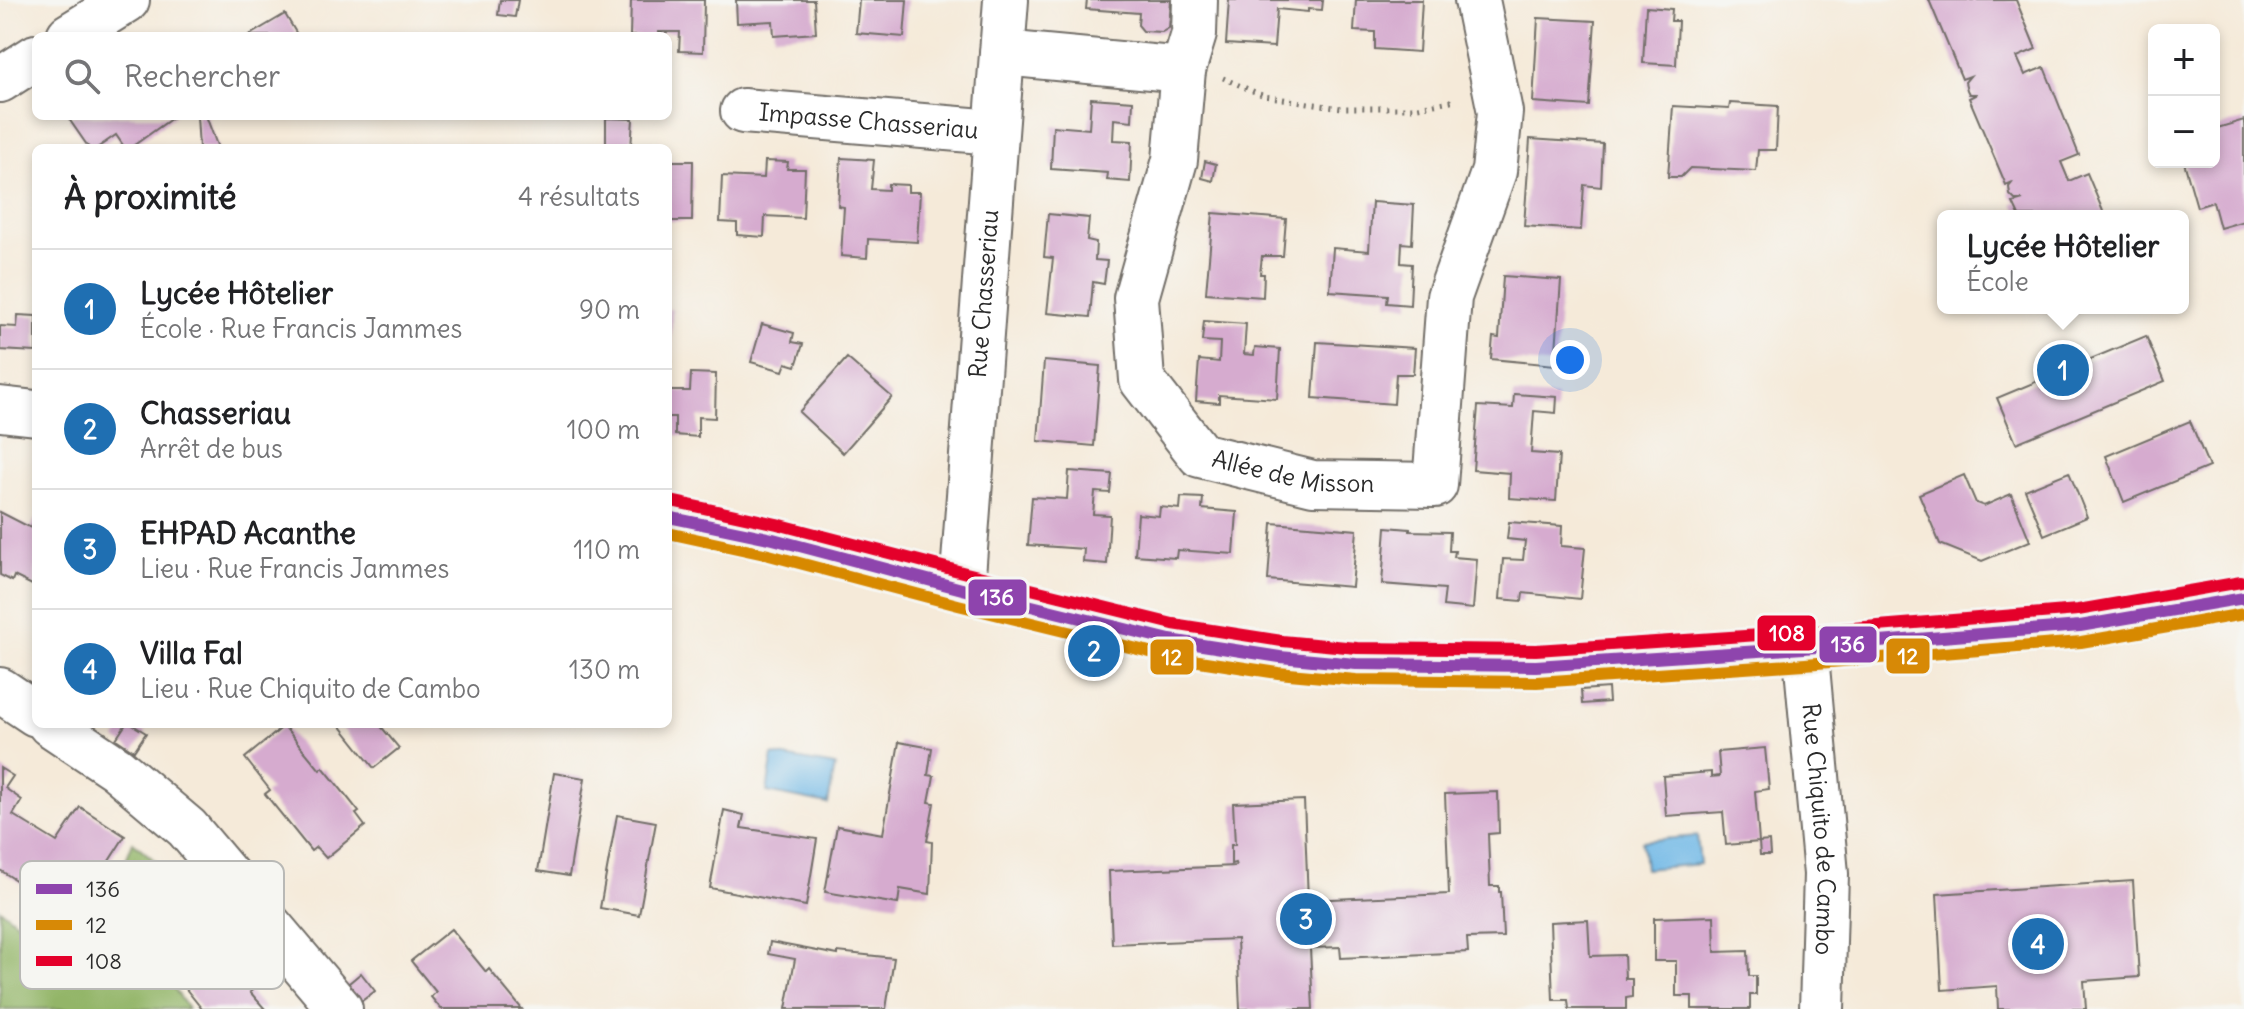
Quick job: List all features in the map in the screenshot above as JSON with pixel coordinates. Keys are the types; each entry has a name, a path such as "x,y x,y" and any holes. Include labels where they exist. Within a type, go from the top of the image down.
{"street":[{"path":"75,32 127,0"},
{"name":"Rue Chasseriau","path":"962,589 1006,0"},
{"path":"1002,53 1183,70 1194,34 1195,0"},
{"name":"Allée de Misson","path":"1183,70 1175,160 1136,298 1142,380 1200,455 1313,483 1435,485 1449,297 1494,171 1500,112 1477,0"},
{"path":"0,80 32,60"},
{"name":"Impasse Chasseriau","path":"743,111 995,132"},
{"path":"0,409 32,413"},
{"path":"672,518 773,539 1170,640 1280,657 1356,664 1536,666 1804,648 2080,626 2244,598"},
{"name":"Rue Chiquito de Cambo","path":"1804,648 1826,874 1822,1009"},
{"path":"0,690 32,711"},
{"path":"56,728 116,768 187,828 215,861"},
{"path":"284,943 340,1009"}],"path":[{"path":"1183,70 1207,70 1264,96 1341,108 1413,108 1496,92"}],"green space":[{"path":"133,842 155,861 126,861"},
{"path":"0,909 20,925 20,989 175,989 188,1009 0,1009"}],"water":[{"path":"773,755 835,766 828,804 767,792"},
{"path":"1697,836 1700,864 1645,869 1642,841"}],"building":[{"path":"500,0 518,0 515,17 498,15"},
{"path":"631,0 704,0 703,52 679,51 680,32 630,32"},
{"path":"736,0 814,0 816,33 774,36 773,21 737,23"},
{"path":"859,0 907,0 904,37 856,33"},
{"path":"1087,0 1171,0 1169,28 1162,32 1143,31 1138,25 1139,13 1086,9"},
{"path":"1229,0 1323,0 1322,10 1277,9 1274,47 1226,44"},
{"path":"1356,0 1422,0 1419,52 1375,49 1375,32 1354,31"},
{"path":"1929,0 2016,0 2036,49 2017,57 2025,75 2044,67 2079,155 2061,162 2069,181 2087,173 2102,210 2016,210 2013,203 2023,200 2015,200 2010,195 2009,187 2013,182 2006,185 1969,98 1977,94 1969,94 1967,90 1965,82 1970,76 1962,79"},
{"path":"1646,7 1672,9 1671,21 1678,21 1676,65 1643,63"},
{"path":"285,14 296,32 255,32"},
{"path":"1538,18 1595,21 1589,106 1533,102"},
{"path":"1091,98 1133,101 1132,121 1114,119 1113,140 1132,141 1130,182 1107,180 1108,173 1051,169 1053,126 1089,129"},
{"path":"1730,103 1778,106 1776,150 1758,150 1756,171 1690,168 1681,177 1668,177 1673,106 1729,109"},
{"path":"70,120 169,120 136,144 122,144 116,135 103,144 86,144"},
{"path":"197,120 208,120 216,144 199,144"},
{"path":"606,120 633,120 631,144 606,144"},
{"path":"2244,120 2244,221 2220,228 2213,202 2197,207 2186,168 2220,168 2220,127"},
{"path":"1530,139 1603,144 1601,187 1584,185 1581,230 1524,226"},
{"path":"841,158 874,160 871,189 888,190 888,184 908,185 908,192 920,192 917,242 868,239 867,258 841,256 844,207 838,206"},
{"path":"672,161 693,161 692,221 672,221"},
{"path":"765,161 788,162 787,169 805,169 803,218 765,216 764,237 737,235 737,223 720,222 722,176 764,178"},
{"path":"1205,161 1216,164 1213,181 1202,178"},
{"path":"1372,202 1414,205 1412,244 1402,243 1401,263 1412,264 1410,305 1387,303 1388,295 1330,291 1333,248 1369,251"},
{"path":"1213,213 1286,219 1283,256 1262,256 1260,274 1264,274 1263,297 1206,293"},
{"path":"1048,214 1089,218 1087,240 1096,242 1095,260 1107,261 1104,284 1093,282 1090,317 1047,313 1053,258 1044,257"},
{"path":"1503,276 1561,280 1555,365 1491,359 1493,337 1499,338"},
{"path":"18,315 32,316 32,352 0,350 0,326 17,327"},
{"path":"1204,321 1246,324 1244,354 1254,355 1255,347 1280,349 1277,399 1219,395 1219,403 1196,401 1199,360 1219,362 1220,342 1202,341"},
{"path":"762,324 794,333 792,342 803,344 796,366 786,363 783,371 751,362"},
{"path":"2146,336 2165,381 2016,443 1997,398"},
{"path":"1317,342 1415,348 1413,374 1396,374 1394,404 1313,398"},
{"path":"847,358 892,397 843,453 799,412"},
{"path":"1044,361 1100,366 1094,446 1038,441"},
{"path":"691,373 716,374 715,418 698,417 698,437 675,435 672,391 690,391"},
{"path":"1514,394 1557,397 1556,413 1534,411 1531,453 1559,455 1556,501 1509,498 1510,473 1473,470 1478,406 1513,408"},
{"path":"2190,421 2209,467 2124,502 2106,456"},
{"path":"1069,471 1112,474 1110,493 1095,492 1093,514 1110,515 1107,564 1083,562 1084,549 1028,545 1032,497 1067,499"},
{"path":"2069,472 2087,517 2044,535 2025,490"},
{"path":"1964,475 1976,503 1984,506 2011,494 2030,541 1982,561 1940,544 1919,494"},
{"path":"1181,497 1203,498 1202,509 1237,512 1234,554 1177,550 1176,558 1135,555 1138,514 1159,516 1160,507 1180,509"},
{"path":"0,512 31,528 32,526 32,585 14,576 12,581 0,575"},
{"path":"1509,522 1562,526 1561,546 1585,548 1580,599 1523,593 1522,601 1500,599 1503,559 1523,560 1525,541 1507,539"},
{"path":"1272,523 1357,530 1352,587 1268,580"},
{"path":"1386,527 1450,532 1449,551 1455,551 1454,557 1477,559 1473,609 1443,606 1445,589 1382,584"},
{"path":"1608,688 1609,702 1582,704 1581,690"},
{"path":"123,728 138,728 146,733 134,751 116,739"},
{"path":"282,728 286,728 320,770 323,767 359,812 356,814 365,826 326,858 316,847 311,851 265,794 270,790 245,758"},
{"path":"342,728 382,728 399,748 374,768"},
{"path":"899,742 932,748 928,775 934,776 929,802 934,803 927,841 932,842 930,894 900,889 898,904 825,892 837,826 883,834"},
{"path":"1765,748 1769,789 1755,791 1759,842 1726,845 1723,812 1666,816 1663,776 1711,772 1711,777 1720,776 1718,752"},
{"path":"0,768 13,776 5,788 22,800 13,815 57,842 80,807 125,836 109,861 20,861 20,883 0,870"},
{"path":"554,773 585,778 569,876 538,871"},
{"path":"1498,792 1499,833 1488,834 1490,886 1499,886 1501,892 1503,937 1467,938 1468,952 1341,958 1340,947 1310,948 1313,1009 1240,1009 1237,939 1112,944 1109,871 1236,866 1235,863 1231,864 1231,845 1235,845 1233,803 1304,800 1308,900 1449,894 1445,794"},
{"path":"724,810 744,815 741,828 817,839 806,906 710,888"},
{"path":"617,815 656,822 639,915 600,908"},
{"path":"1769,841 1770,855 1760,855 1759,842"},
{"path":"2133,881 2139,977 2084,981 2086,1009 1998,1009 1997,986 1942,990 1937,894"},
{"path":"1714,916 1715,952 1748,951 1749,976 1756,976 1756,995 1750,995 1750,1009 1692,1009 1692,996 1676,996 1676,961 1654,961 1654,918"},
{"path":"1588,920 1590,956 1624,955 1625,979 1632,979 1632,997 1626,998 1626,1009 1569,1009 1568,1000 1553,1000 1550,922"},
{"path":"451,929 522,1009 441,1009 431,997 436,992 411,961"},
{"path":"770,942 838,955 838,952 894,958 886,1009 786,1009 795,959 768,954"},
{"path":"361,973 375,991 355,1006 342,989"},
{"path":"186,989 254,989 250,992 265,1009 202,1009"}],"transit line":[{"name":"108","path":"672,501 777,524 1173,624 1282,641 1357,648 1536,650 1803,632 2078,610 2241,582"},
{"name":"136","path":"672,518 773,539 1170,640 1280,657 1356,664 1536,666 1804,648 2080,626 2244,598"},
{"name":"12","path":"672,534 769,555 1166,656 1278,673 1356,680 1537,682 1805,664 2081,642 2244,614"}],"place":[{"name":"Lycée Hôtelier","path":"2063,370"},
{"name":"Chasseriau","path":"1094,651"},
{"name":"EHPAD Acanthe","path":"1306,919"},
{"name":"Villa Fal","path":"2038,944"}]}
